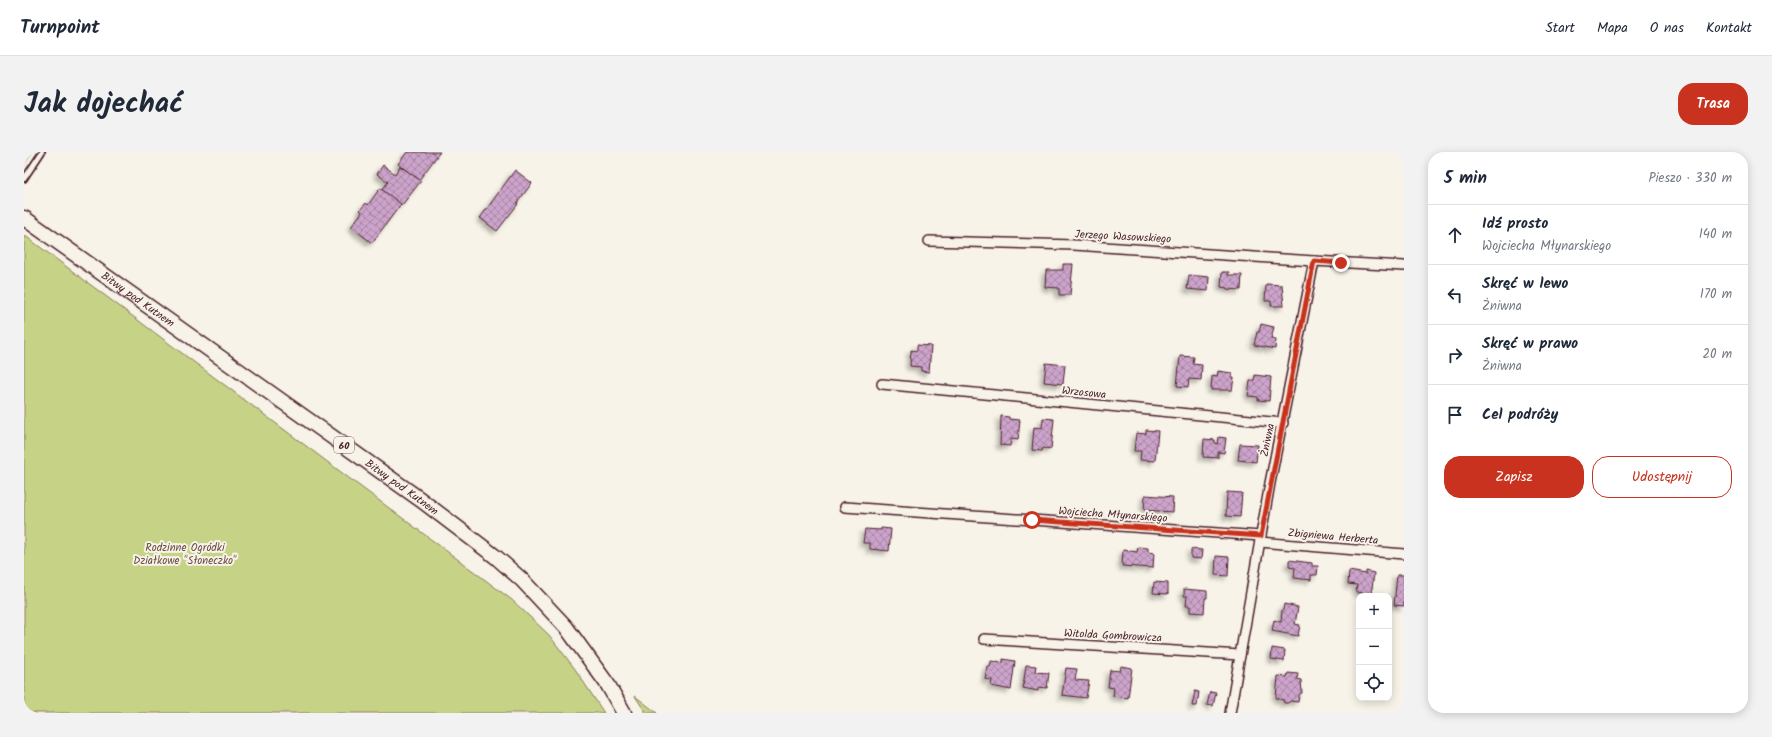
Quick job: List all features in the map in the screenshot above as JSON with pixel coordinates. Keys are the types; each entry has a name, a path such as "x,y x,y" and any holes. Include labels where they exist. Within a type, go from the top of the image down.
{"main road":[{"name":"Bitwy pod Kutnem","path":"24,218 414,496 496,557 526,584 566,627 604,678 624,713"}],"street":[{"name":"Jerzego Wasowskiego","path":"929,241 1074,245 1314,261"},
{"path":"1314,261 1404,266"},
{"name":"Żniwna","path":"1230,713 1260,539 1314,261"},
{"name":"Wrzosowa","path":"882,384 1283,423"},
{"name":"Wojciecha Młynarskiego","path":"845,507 1260,539"},
{"name":"Zbigniewa Herberta","path":"1260,539 1404,554"},
{"name":"Witolda Gombrowicza","path":"984,639 1240,655"}],"lane":[{"path":"24,179 42,152"}],"green space":[{"name":"Rodzinne Ogródki Działkowe \"Słoneczko\"","path":"24,235 512,600 549,635 575,669 604,713 24,713"},
{"path":"635,696 657,713 646,713"}],"building":[{"path":"24,152 32,152 24,163"},
{"path":"407,152 440,152 419,180 398,164"},
{"path":"383,165 395,174 400,166 421,181 402,205 382,190 388,182 377,174"},
{"path":"515,170 532,183 497,231 480,218"},
{"path":"380,188 401,204 372,243 351,227 362,212 360,210 366,203 368,205"},
{"path":"1063,264 1073,264 1070,295 1059,295 1059,288 1045,287 1046,270 1063,270"},
{"path":"1222,272 1229,272 1228,275 1242,275 1241,290 1221,287"},
{"path":"1189,275 1209,277 1208,291 1187,289"},
{"path":"1266,284 1282,285 1284,306 1271,306 1271,301 1265,301"},
{"path":"1261,324 1274,327 1271,339 1276,340 1275,349 1254,345 1257,332 1259,332"},
{"path":"917,345 931,346 929,372 921,371 921,367 910,366 911,350 917,351"},
{"path":"1180,356 1194,357 1193,364 1202,365 1201,380 1189,379 1188,387 1177,386"},
{"path":"1046,363 1065,365 1063,384 1044,382"},
{"path":"1218,371 1232,373 1232,378 1234,378 1232,390 1211,390 1212,376 1217,377"},
{"path":"1255,375 1271,377 1269,401 1258,400 1258,397 1248,396 1250,381 1254,381"},
{"path":"1001,416 1009,417 1009,419 1020,420 1018,440 1011,439 1010,446 1000,445"},
{"path":"1043,418 1054,419 1051,449 1043,448 1042,451 1032,450 1034,427 1042,428"},
{"path":"1146,430 1158,431 1155,461 1140,460 1141,451 1134,451 1136,433 1146,434"},
{"path":"1219,437 1226,438 1224,453 1218,452 1218,458 1203,457 1204,439 1215,440 1215,443 1218,444"},
{"path":"1240,444 1258,445 1256,462 1238,460"},
{"path":"1227,492 1242,493 1240,517 1226,516"},
{"path":"1145,495 1173,497 1172,512 1144,510"},
{"path":"881,528 891,529 889,551 870,549 870,543 863,543 865,529 881,530"},
{"path":"1138,547 1148,548 1148,552 1154,553 1153,568 1122,566 1123,550 1137,552"},
{"path":"1191,549 1202,550 1201,559 1191,558"},
{"path":"1216,556 1229,557 1228,576 1215,575"},
{"path":"1289,560 1312,563 1312,566 1318,566 1317,575 1311,575 1311,580 1294,578 1295,568 1289,567"},
{"path":"1349,571 1366,574 1366,571 1374,573 1371,593 1356,592 1357,585 1348,584"},
{"path":"1397,575 1404,575 1404,606 1394,605"},
{"path":"1154,582 1168,583 1168,594 1153,593"},
{"path":"1184,589 1207,591 1204,613 1190,612 1190,606 1186,606 1187,596 1184,596"},
{"path":"1284,604 1298,607 1295,624 1300,625 1298,636 1272,631 1274,620 1281,622"},
{"path":"1272,648 1285,650 1284,661 1271,659"},
{"path":"1003,659 1015,661 1011,690 991,686 992,680 985,679 987,666 990,667 991,661 1003,663"},
{"path":"1026,665 1036,666 1035,672 1049,673 1047,688 1038,687 1038,691 1023,688"},
{"path":"1121,666 1132,668 1128,698 1113,696 1114,688 1108,687 1110,670 1120,671"},
{"path":"1066,668 1077,669 1075,680 1089,681 1086,698 1062,695"},
{"path":"1288,673 1298,674 1297,679 1301,680 1302,693 1299,695 1298,702 1290,701 1288,703 1284,703 1283,700 1276,698 1278,676 1287,677"},
{"path":"1195,691 1199,692 1197,706 1192,706"},
{"path":"1210,692 1216,693 1213,706 1207,705"}],"route":[{"path":"1032,520 1261,536 1314,261 1341,263"}]}
